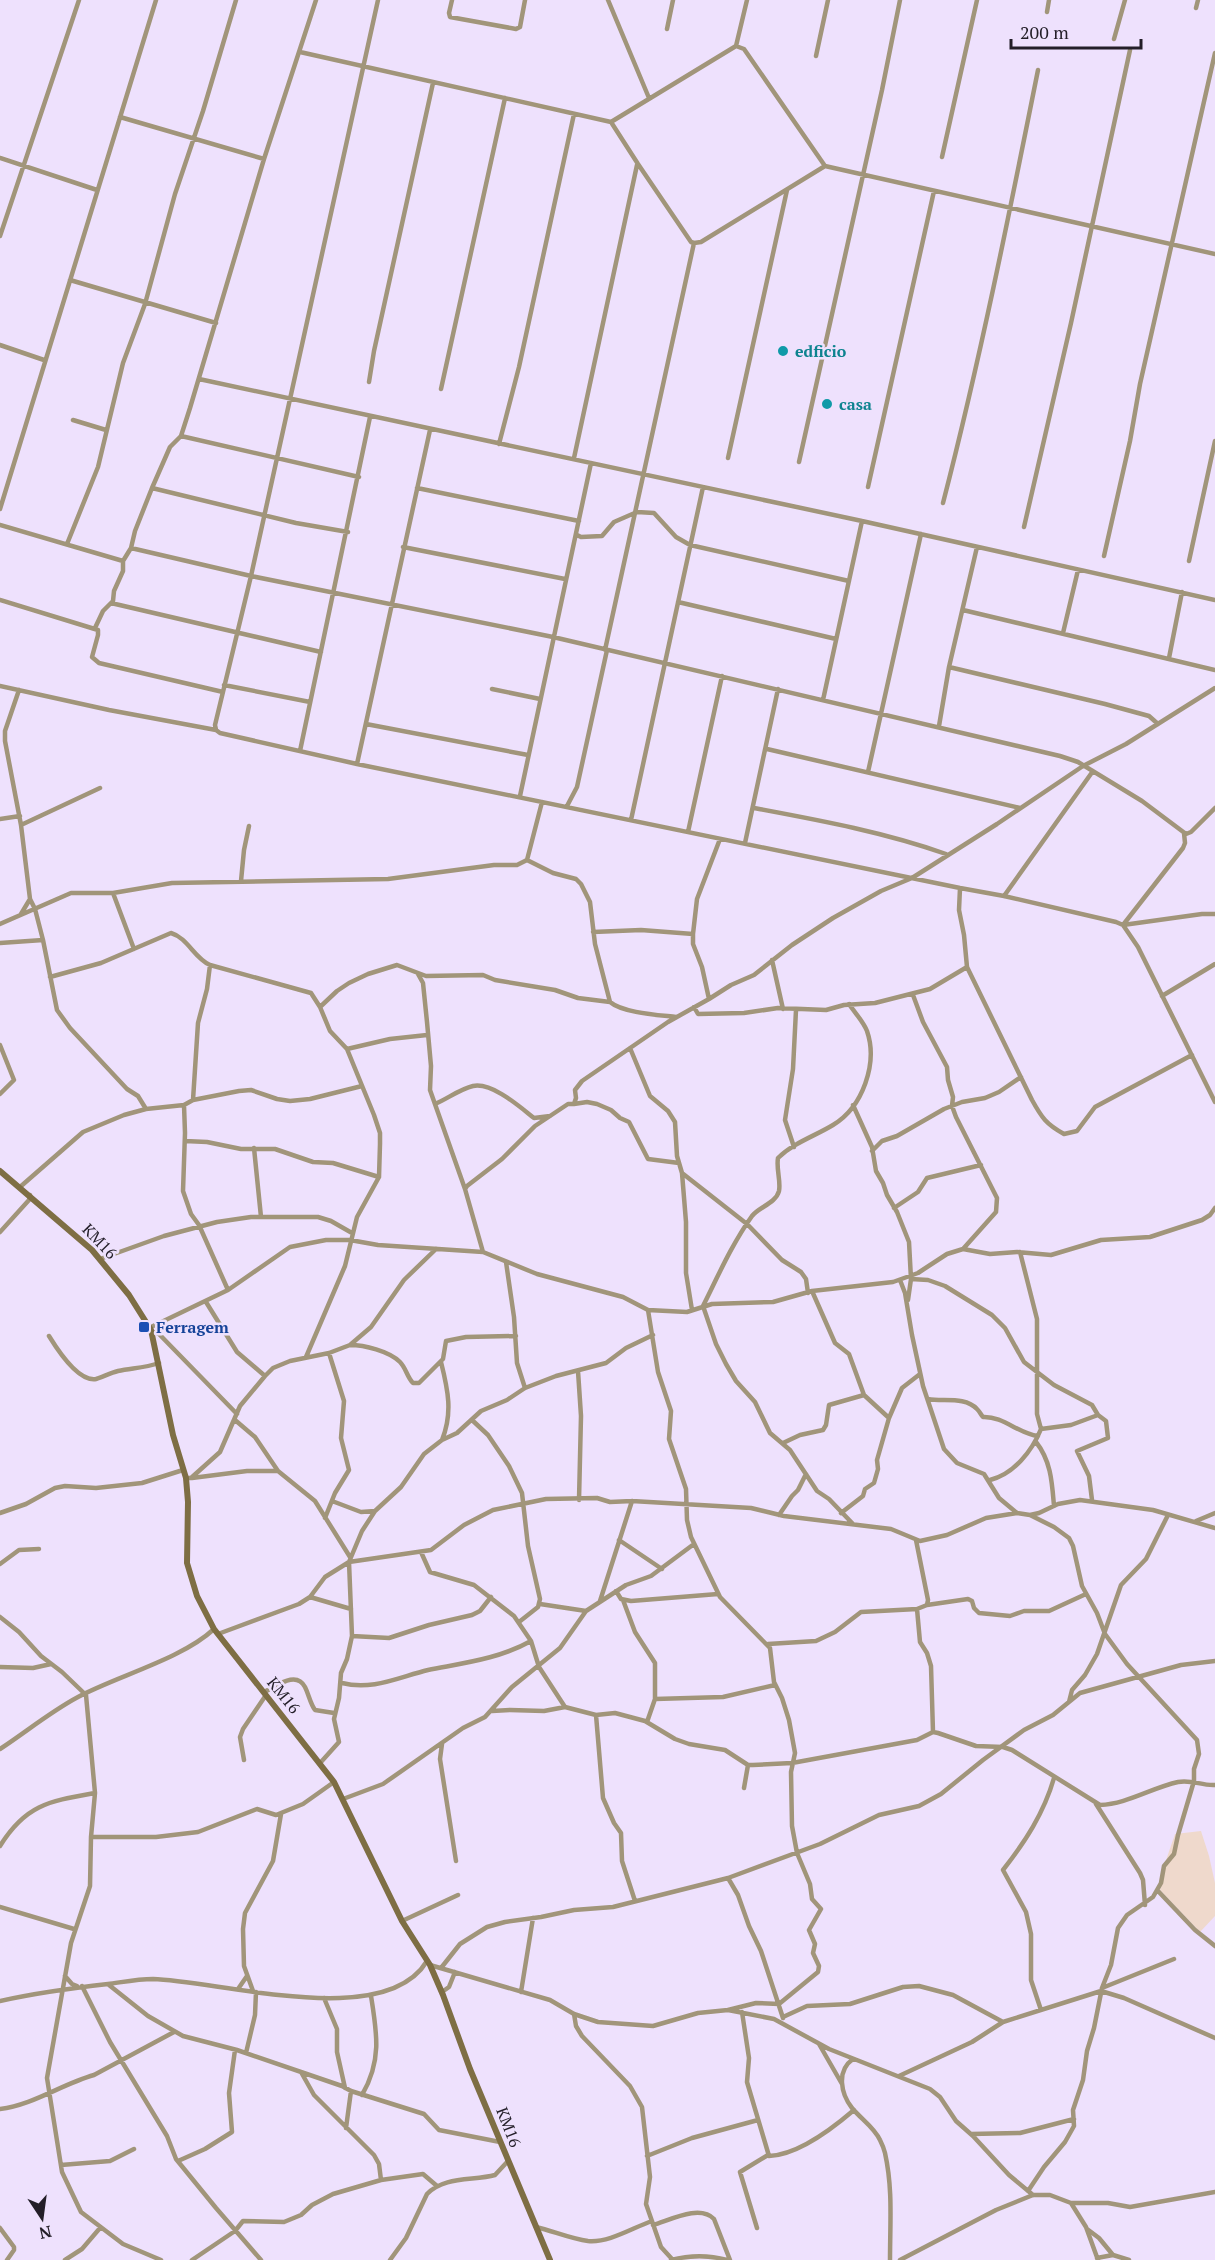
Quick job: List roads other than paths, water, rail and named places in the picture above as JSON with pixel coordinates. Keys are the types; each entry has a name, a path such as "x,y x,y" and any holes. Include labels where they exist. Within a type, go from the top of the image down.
{"street":[{"path":"0,236 79,0"},
{"path":"0,509 156,0"},
{"path":"67,544 98,467 123,363 145,303 163,234 204,111 236,0"},
{"path":"95,628 103,611 111,603 123,572 123,561 131,548 135,531 170,447 181,436 264,159 316,0"},
{"path":"216,730 215,725 251,576 288,399 378,0"},
{"path":"452,0 450,17 516,29 520,27 525,0"},
{"path":"608,0 649,98"},
{"path":"667,29 673,0"},
{"path":"300,52 611,122 736,46 747,0"},
{"path":"816,56 828,0"},
{"path":"799,462 900,0"},
{"path":"942,157 977,0"},
{"path":"1047,12 1049,0"},
{"path":"1114,39 1125,0"},
{"path":"1196,8 1198,0"},
{"path":"736,46 744,49 825,166 1215,254"},
{"path":"1024,527 1130,50"},
{"path":"1104,556 1215,54"},
{"path":"943,503 1010,209 1038,70"},
{"path":"369,382 434,83"},
{"path":"441,390 505,98"},
{"path":"499,444 519,367 574,114"},
{"path":"120,117 264,159"},
{"path":"611,122 691,242 694,243 701,242 825,166"},
{"path":"0,158 97,190"},
{"path":"574,458 638,164"},
{"path":"728,458 787,190"},
{"path":"868,487 934,190"},
{"path":"567,806 577,787 694,243"},
{"path":"70,280 216,323"},
{"path":"0,345 44,360"},
{"path":"199,379 430,430 574,458 1215,600"},
{"path":"300,751 348,532 370,417"},
{"path":"73,420 106,430"},
{"path":"357,764 430,430"},
{"path":"181,436 359,477"},
{"path":"1189,561 1215,441"},
{"path":"520,796 591,463"},
{"path":"631,819 703,487"},
{"path":"152,488 263,515 348,532"},
{"path":"417,488 579,521"},
{"path":"577,535 581,537 602,536 611,524 637,512 654,513 676,537 690,545 849,581"},
{"path":"823,700 862,521"},
{"path":"0,525 123,561"},
{"path":"868,772 921,534"},
{"path":"403,547 565,579"},
{"path":"939,726 977,547"},
{"path":"131,548 251,576 665,662 1060,756 1093,771 1143,801 1184,833 1191,832 1215,807"},
{"path":"1063,633 1078,570"},
{"path":"1169,658 1182,592"},
{"path":"0,600 95,628 99,635 92,657 99,663 223,692"},
{"path":"678,602 836,639"},
{"path":"111,603 321,652"},
{"path":"963,610 1215,670"},
{"path":"950,667 1149,716 1158,724"},
{"path":"688,832 722,676"},
{"path":"224,685 310,702"},
{"path":"0,686 216,730 357,764 1004,896 1123,925 1202,914 1215,915"},
{"path":"574,1104 575,1090 582,1082 676,1017 731,985 754,975 833,918 880,891 912,878 1083,766 1126,744 1215,688"},
{"path":"492,689 540,699"},
{"path":"745,843 778,689"},
{"path":"19,690 5,736 20,816 30,898 43,940 55,1005 60,1015 120,1081 138,1096 146,1109"},
{"path":"367,723 528,755"},
{"path":"767,748 1020,808"},
{"path":"1004,896 1093,771"},
{"path":"21,825 100,788"},
{"path":"0,924 71,893 113,893 172,883 388,879 494,866 517,866 527,860 542,802"},
{"path":"754,808 880,835 946,855"},
{"path":"0,819 20,816"},
{"path":"242,881 244,850 249,826"},
{"path":"1123,925 1183,848 1184,833"},
{"path":"709,999 702,967 693,944 693,934 697,899 720,839"},
{"path":"527,860 553,873 579,881 590,902 593,932 610,1002 614,1006 676,1017"},
{"path":"960,888 958,910 967,967 1043,1120 1066,1135 1077,1131 1095,1107 1192,1055"},
{"path":"113,893 134,949"},
{"path":"21,914 30,898"},
{"path":"1123,925 1138,946 1215,1102"},
{"path":"593,932 641,930 693,934"},
{"path":"50,977 90,967 169,933 174,933 201,961 210,966 307,990 311,993 330,1031 347,1049 380,1133 379,1177 365,1200 352,1233 345,1266 306,1357"},
{"path":"0,943 43,940"},
{"path":"772,960 783,1009"},
{"path":"1162,996 1215,964"},
{"path":"320,1007 337,991 368,974 397,965 430,977 483,975 495,980 555,990 578,998 610,1002"},
{"path":"193,1100 198,1023 207,989 210,966"},
{"path":"694,1007 700,1014 783,1009 826,1010 849,1004 875,1003 930,989 967,967"},
{"path":"416,972 423,983 431,1060 430,1090 465,1189 483,1252"},
{"path":"913,995 923,1022 947,1067 953,1097 952,1106 997,1198 996,1212 963,1249"},
{"path":"849,1004 865,1028 869,1047 866,1084 853,1105 833,1125 778,1158 779,1188 777,1195 756,1212 747,1224 725,1260 703,1306 716,1344 732,1375 753,1399 770,1433 790,1450 817,1491 829,1499 853,1524"},
{"path":"794,1147 784,1120 793,1069 796,1010"},
{"path":"347,1049 390,1039 427,1035"},
{"path":"0,1045 14,1080 0,1094"},
{"path":"630,1048 650,1096 668,1111 675,1122 686,1222 685,1263 692,1310"},
{"path":"873,1151 882,1141 897,1136 952,1106 985,1098 999,1092 1021,1077"},
{"path":"20,1187 83,1132 109,1120 146,1109 184,1105 193,1100 251,1090 277,1099 301,1100 362,1086"},
{"path":"435,1104 468,1088 478,1086 505,1096 534,1118 552,1115"},
{"path":"465,1189 470,1182 502,1159 535,1126 568,1104 589,1102 611,1110 629,1122 648,1159 679,1163"},
{"path":"184,1105 183,1191 191,1214 199,1225 228,1290"},
{"path":"853,1105 873,1151 876,1172 909,1242 911,1277 907,1301"},
{"path":"185,1141 207,1142 241,1149 254,1148 285,1152 313,1162 333,1163 379,1177"},
{"path":"254,1148 261,1217"},
{"path":"894,1208 918,1192 927,1178 981,1165"},
{"name":"KM16","path":"0,1171 77,1235 100,1259 129,1295 150,1329 173,1436 183,1470 188,1478 187,1563 197,1596 216,1631 321,1762 334,1782 402,1921 428,1963 442,1992 454,2029 550,2260"},
{"path":"682,1173 747,1224 782,1260 801,1272 835,1343 849,1354 864,1395 889,1418"},
{"path":"0,1232 29,1200 30,1195"},
{"path":"150,1329 228,1290 290,1247 326,1240 350,1240 378,1245 483,1252 546,1277 622,1297 648,1310 680,1312 723,1303 773,1302 810,1292 867,1284 887,1284 911,1277 947,1254 963,1249 990,1254 1020,1252 1051,1255 1101,1240 1158,1235 1202,1220 1215,1208"},
{"path":"100,1259 199,1225 239,1218 318,1217 331,1221 352,1233"},
{"path":"188,1478 220,1452 240,1406 273,1368 350,1345 371,1327 404,1280 436,1249"},
{"path":"990,1480 1004,1475 1025,1456 1041,1429 1037,1414 1037,1319 1020,1252"},
{"path":"506,1262 516,1336 517,1363 525,1388"},
{"path":"911,1277 945,1286 992,1315 1005,1328 1024,1362 1054,1385 1089,1402 1107,1425 1108,1438 1077,1451 1089,1476 1092,1500"},
{"path":"900,1280 907,1301 920,1374 948,1454 957,1463 980,1470 990,1480 999,1498 1017,1513"},
{"path":"206,1302 237,1352 265,1376"},
{"path":"0,2001 79,1986 151,1979 324,1998 371,1996 402,1985 428,1963 550,2000 574,2014 598,2022 653,2026 699,2013 728,2010 756,2003 779,2004 819,1969 813,1953 815,1944 809,1930 821,1909 812,1899 810,1884 797,1853 790,1819 792,1763 795,1754 791,1726 775,1685 768,1644 718,1594 688,1530 686,1489 669,1438 671,1411 658,1372 648,1310"},
{"path":"150,1329 159,1334 255,1437 278,1471 315,1501 349,1559"},
{"path":"321,1762 339,1742 334,1725 334,1713 342,1683 341,1673 352,1636 349,1559 362,1531 375,1511 401,1487 424,1454 442,1440 457,1433 481,1411 507,1400 525,1388 556,1376 606,1363 626,1348 653,1335"},
{"path":"49,1336 64,1358 88,1378 96,1379 112,1372 146,1368 159,1363"},
{"path":"350,1345 369,1347 397,1359 412,1383 423,1381 441,1362 446,1341 516,1336"},
{"path":"325,1518 349,1470 341,1438 344,1401 329,1353"},
{"path":"441,1362 448,1387 450,1410 442,1440"},
{"path":"578,1371 581,1416 579,1500"},
{"path":"841,1514 863,1496 866,1489 873,1483 889,1418 902,1388 920,1374"},
{"path":"783,1443 800,1435 823,1430 829,1405 864,1395"},
{"path":"928,1400 953,1400 969,1404 983,1417 990,1417 1010,1425 1037,1439 1050,1468 1054,1506"},
{"path":"1041,1429 1071,1425 1098,1415"},
{"path":"472,1420 482,1427 509,1466 522,1493 528,1546 540,1604"},
{"path":"0,1513 26,1504 55,1488 65,1486 116,1487 142,1483 183,1470"},
{"path":"188,1478 247,1471 278,1471"},
{"path":"779,1515 798,1490 806,1474"},
{"path":"0,1749 59,1708 216,1631 289,1608 310,1597 322,1580 349,1559 421,1552 434,1548 464,1525 485,1513 523,1502 597,1498 614,1502 751,1508 779,1515 891,1529 916,1540 939,1538 986,1518 1017,1513 1030,1515 1054,1527 1069,1538 1073,1546 1080,1582 1097,1613 1105,1634 1139,1677 1197,1740 1199,1755 1174,1854 1164,1866 1158,1891 1145,1905 1127,1915 1121,1922 1111,1965 1101,1989 1083,2080 1073,2110 1074,2126 1065,2142 1044,2167 1031,2193"},
{"path":"1030,1515 1054,1506 1080,1500 1092,1500 1135,1507 1215,1528"},
{"path":"332,1501 361,1512 375,1511"},
{"path":"600,1602 632,1501"},
{"path":"1195,1522 1215,1513"},
{"path":"1069,1702 1072,1690 1092,1666 1121,1585 1146,1558 1168,1515"},
{"path":"619,1540 662,1569"},
{"path":"916,1540 928,1600 927,1605"},
{"path":"343,1799 383,1784 463,1728 477,1722 492,1711 512,1687 539,1667 566,1640 586,1611 626,1585 644,1580 662,1569 694,1544"},
{"path":"0,1564 19,1550 39,1549"},
{"path":"421,1552 430,1572 469,1582 491,1597 519,1622 531,1641 539,1667 565,1707"},
{"path":"616,1591 623,1600 635,1632 655,1663 655,1699 647,1722"},
{"path":"623,1600 639,1601 718,1594"},
{"path":"768,1644 816,1641 835,1632 861,1612 917,1609 927,1605 968,1599 972,1600 974,1608 979,1613 1010,1616 1024,1611 1049,1611 1086,1594"},
{"path":"310,1597 351,1609"},
{"path":"352,1636 389,1638 429,1625 472,1616 480,1611 491,1597"},
{"path":"519,1622 540,1604 586,1611"},
{"path":"917,1609 920,1642 931,1666 933,1732"},
{"path":"0,1617 86,1695 95,1793 90,1886 74,1929 47,2078 64,2178 78,2208 100,2228 130,2248 160,2260"},
{"path":"342,1683 384,1683 514,1650 531,1641"},
{"path":"441,1968 460,1944 473,1934 498,1923 574,1910 613,1907 728,1878 826,1842 879,1815 909,1809 931,1801 1024,1730 1053,1715 1086,1691 1181,1665 1215,1661"},
{"path":"0,1667 33,1668 51,1664"},
{"path":"244,1760 240,1737 243,1729 265,1693 286,1681 296,1679 301,1681 315,1710 334,1713"},
{"path":"655,1699 723,1697 775,1685"},
{"path":"492,1711 544,1711 565,1707 596,1715 615,1713 647,1722 689,1744 725,1750 748,1765 792,1763 917,1740 933,1732 976,1746 1003,1747 1029,1760 1054,1779 1096,1804 1140,1873 1143,1880 1145,1905"},
{"path":"596,1715 603,1798 621,1833 622,1861 634,1901"},
{"path":"442,1744 440,1759 456,1861"},
{"path":"744,1788 748,1765"},
{"path":"1041,2010 1031,1980 1031,1934 1026,1912 1003,1870 1018,1852 1037,1822 1054,1779"},
{"path":"1096,1804 1116,1803 1176,1782 1194,1781 1215,1785"},
{"path":"91,1837 180,1835 212,1828 256,1809 273,1815 280,1814 303,1804 334,1782"},
{"path":"0,1846 12,1827 22,1817 37,1808 62,1798 95,1793"},
{"path":"246,2053 255,2015 255,1992 246,1976 243,1937 245,1913 273,1861 280,1814"},
{"path":"728,1878 738,1895 761,1952 784,2024"},
{"path":"1158,1891 1195,1930 1215,1946"},
{"path":"402,1921 458,1895"},
{"path":"0,1907 74,1929"},
{"path":"521,1992 533,1918"},
{"path":"899,2076 972,2042 1003,2022 1101,1989 1174,1959"},
{"path":"442,1992 449,1987 455,1972"},
{"path":"65,1976 72,1984 79,1986 167,2136 178,2161 261,2260"},
{"path":"238,1989 246,1976"},
{"path":"108,1984 148,2016 174,2032 246,2053 362,2095 424,2114 439,2130 500,2142"},
{"path":"783,2017 807,2006 850,2004 903,1988 919,1986 953,1995 1003,2022"},
{"path":"1101,1989 1215,2038"},
{"path":"362,2095 373,2075 375,2056 376,2032 371,1996"},
{"path":"324,1998 338,2029 337,2052 346,2088"},
{"path":"728,2010 774,2019 819,2044 936,2093 956,2121 1009,2175 1031,2193"},
{"path":"742,2012 748,2058 747,2082 768,2155"},
{"path":"574,2014 576,2026 582,2036 630,2086 642,2107 650,2184 646,2204 661,2247 672,2260 691,2256 718,2257 729,2260"},
{"path":"0,2109 16,2107 94,2075 174,2032"},
{"path":"819,2044 854,2110 876,2133 884,2151 892,2196 890,2260"},
{"path":"178,2161 205,2149 232,2132 229,2093 235,2050"},
{"path":"843,2086 842,2070 853,2059"},
{"path":"301,2072 314,2095 326,2104 377,2160 381,2180"},
{"path":"346,2128 351,2091"},
{"path":"758,2228 740,2172 768,2155 771,2157 826,2133 854,2110"},
{"path":"971,2134 1020,2133 1074,2119"},
{"path":"647,2156 692,2139 758,2120"},
{"path":"61,2165 110,2161 134,2149"},
{"path":"390,2260 406,2238 427,2194 437,2186 468,2178 495,2175 508,2161"},
{"path":"192,2260 235,2231 243,2221 285,2221 301,2215 312,2205 333,2194 381,2180 423,2174 437,2186"},
{"path":"900,2260 1031,2193 1050,2195 1071,2203 1108,2203 1130,2207 1215,2192"},
{"path":"1071,2203 1086,2227 1098,2259 1113,2255"},
{"path":"536,2227 592,2241 696,2212 710,2215 714,2219 729,2260"},
{"path":"1086,2227 1113,2255 1129,2260"},
{"path":"0,2228 14,2247 7,2260"},
{"path":"65,2260 82,2249 100,2228"}],"place":[{"name":"edficio","path":"783,351"},
{"name":"casa","path":"827,404"},
{"name":"Ferragem","path":"144,1327"}]}
